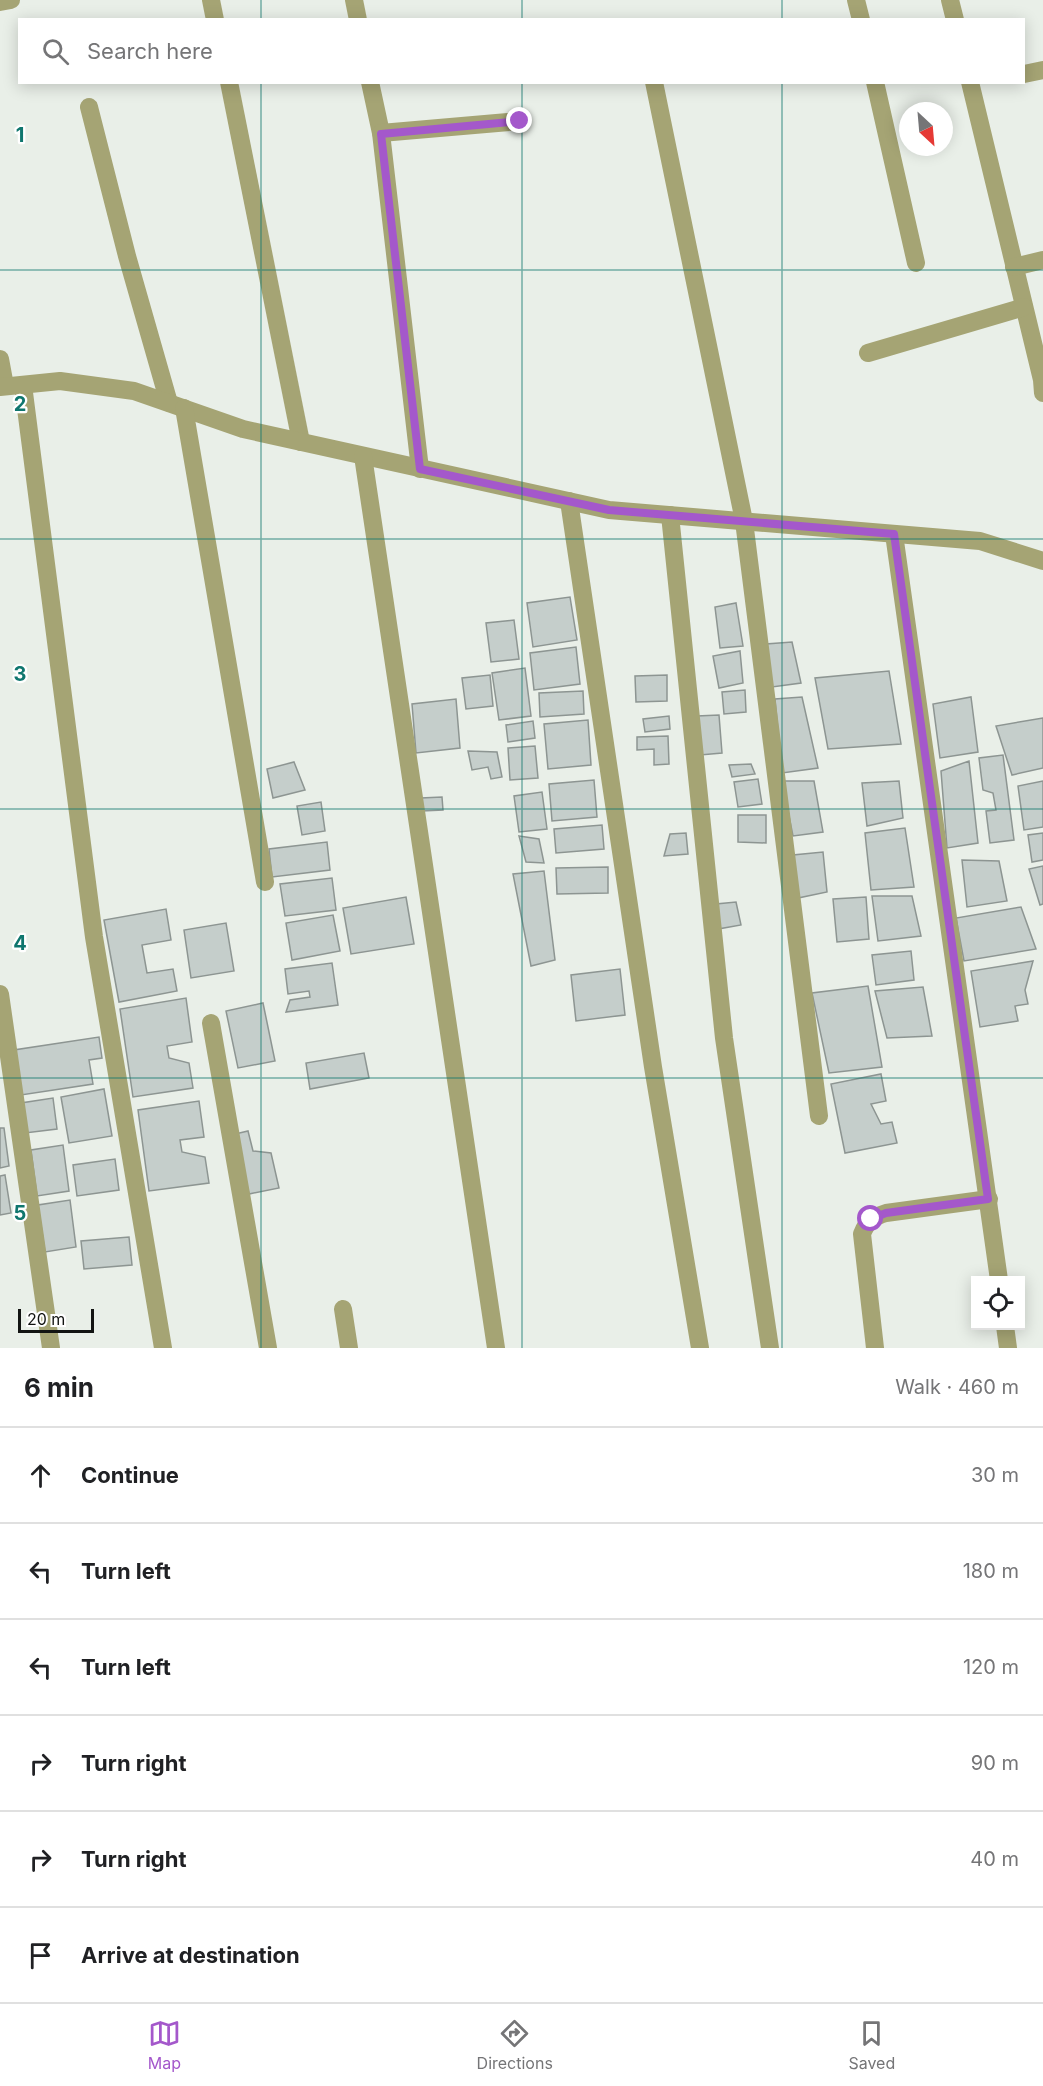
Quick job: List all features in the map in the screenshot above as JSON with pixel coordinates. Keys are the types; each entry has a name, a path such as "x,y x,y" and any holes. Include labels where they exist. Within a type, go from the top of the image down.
{"street":[{"path":"0,2 11,0"},
{"path":"211,0 215,18"},
{"path":"354,0 358,18"},
{"path":"856,0 860,18"},
{"path":"950,0 954,18"},
{"path":"1025,74 1043,70"},
{"path":"229,84 301,442"},
{"path":"370,84 381,134 420,469"},
{"path":"654,84 744,521 819,1116"},
{"path":"875,84 916,263"},
{"path":"974,84 1043,393"},
{"path":"89,107 127,256 177,406 265,882"},
{"path":"381,134 520,121"},
{"path":"1014,267 1043,260"},
{"path":"868,353 1024,307"},
{"path":"0,359 9,386 94,937 163,1348"},
{"path":"9,386 60,381 134,391 243,429 609,510 980,541 1043,561"},
{"path":"363,456 496,1348"},
{"path":"569,501 652,1067 700,1348"},
{"path":"670,515 724,1038 770,1348"},
{"path":"894,534 998,1276"},
{"path":"0,994 51,1348"},
{"path":"210,1023 268,1348"},
{"path":"875,1348 862,1234 866,1224 886,1213 988,1199"},
{"path":"343,1309 349,1348"},
{"path":"1006,1330 1008,1348"}],"building":[{"path":"570,597 577,640 533,647 527,603"},
{"path":"736,603 743,646 720,648 715,607"},
{"path":"514,620 519,659 491,662 486,623"},
{"path":"792,642 801,683 772,687 766,644"},
{"path":"576,647 580,684 534,690 530,653"},
{"path":"740,651 743,683 719,688 713,656"},
{"path":"525,668 531,716 499,720 492,673"},
{"path":"889,671 901,744 828,749 815,678"},
{"path":"490,675 493,706 466,709 462,678"},
{"path":"667,675 667,701 636,702 635,676"},
{"path":"745,690 746,712 724,714 722,692"},
{"path":"583,691 584,714 540,717 539,693"},
{"path":"802,697 818,768 782,773 775,699"},
{"path":"971,697 978,752 940,758 933,704"},
{"path":"456,699 460,748 416,753 412,704"},
{"path":"719,715 722,753 700,755 697,716"},
{"path":"669,716 670,729 645,732 643,719"},
{"path":"1043,718 1043,768 1012,775 996,726"},
{"path":"588,720 591,765 548,769 544,724"},
{"path":"533,721 535,738 508,742 506,725"},
{"path":"668,736 669,764 654,765 654,749 637,750 637,737"},
{"path":"535,746 538,778 510,780 508,748"},
{"path":"468,751 497,752 502,777 491,779 488,767 472,770"},
{"path":"1003,755 1014,840 990,843 986,811 996,810 993,793 983,790 979,758"},
{"path":"969,761 978,843 947,848 941,771"},
{"path":"294,762 305,790 273,798 267,769"},
{"path":"751,764 755,774 732,777 729,765"},
{"path":"758,779 762,804 738,807 734,782"},
{"path":"594,780 597,817 552,821 549,784"},
{"path":"782,781 814,781 823,832 793,836"},
{"path":"899,781 903,818 867,826 862,783"},
{"path":"1043,781 1043,827 1024,830 1018,786"},
{"path":"542,792 547,829 519,832 514,796"},
{"path":"442,797 443,810 422,811 421,798"},
{"path":"321,802 325,831 302,835 297,806"},
{"path":"738,815 766,815 766,843 738,842"},
{"path":"602,825 604,849 556,853 554,829"},
{"path":"905,828 914,887 871,890 865,833"},
{"path":"686,833 688,854 664,856 670,834"},
{"path":"1043,833 1043,860 1032,862 1028,835"},
{"path":"519,836 539,839 544,863 526,862"},
{"path":"327,842 330,870 272,877 269,849"},
{"path":"823,852 827,892 798,898 793,855"},
{"path":"962,860 999,861 1007,901 967,907"},
{"path":"1043,866 1043,904 1040,905 1029,869"},
{"path":"608,867 608,893 557,894 556,868"},
{"path":"544,871 555,960 531,966 513,874"},
{"path":"332,878 336,910 285,916 280,884"},
{"path":"872,896 912,896 921,936 878,941"},
{"path":"406,897 414,944 351,954 343,908"},
{"path":"866,897 869,939 837,942 833,899"},
{"path":"736,902 741,925 718,929 716,904"},
{"path":"1021,907 1036,949 964,961 956,918"},
{"path":"166,909 171,940 142,945 147,973 173,969 177,991 119,1002 104,920"},
{"path":"333,915 340,951 292,960 286,923"},
{"path":"226,923 234,971 191,978 184,930"},
{"path":"911,951 914,980 876,985 872,955"},
{"path":"1033,961 1025,990 1028,1004 1015,1006 1018,1021 980,1027 971,971"},
{"path":"332,963 338,1005 286,1012 290,1000 310,997 309,991 288,994 285,969"},
{"path":"620,969 625,1015 576,1021 571,975"},
{"path":"868,986 882,1067 829,1073 812,993"},
{"path":"923,987 932,1036 887,1038 875,991"},
{"path":"186,998 192,1042 167,1046 169,1058 189,1063 193,1088 133,1097 120,1009"},
{"path":"263,1003 275,1061 238,1068 226,1011"},
{"path":"99,1037 102,1058 89,1060 93,1084 21,1095 14,1050"},
{"path":"364,1053 369,1078 310,1089 306,1063"},
{"path":"881,1074 886,1101 871,1104 881,1124 892,1122 897,1143 845,1153 831,1084"},
{"path":"104,1089 112,1136 69,1143 61,1097"},
{"path":"53,1098 57,1129 25,1133 21,1103"},
{"path":"199,1101 204,1137 180,1140 182,1152 205,1157 209,1183 149,1191 138,1110"},
{"path":"0,1128 4,1128 9,1166 0,1168"},
{"path":"248,1131 253,1151 271,1153 279,1188 249,1194 235,1134"},
{"path":"63,1145 69,1191 37,1196 31,1150"},
{"path":"115,1159 119,1190 77,1196 73,1165"},
{"path":"5,1175 11,1213 0,1215 0,1176"},
{"path":"70,1200 76,1247 45,1252 38,1205"},
{"path":"129,1237 132,1265 84,1269 81,1241"}],"route":[{"path":"520,121 381,134 420,469 609,510 894,534 988,1199 886,1213 871,1219"}]}
